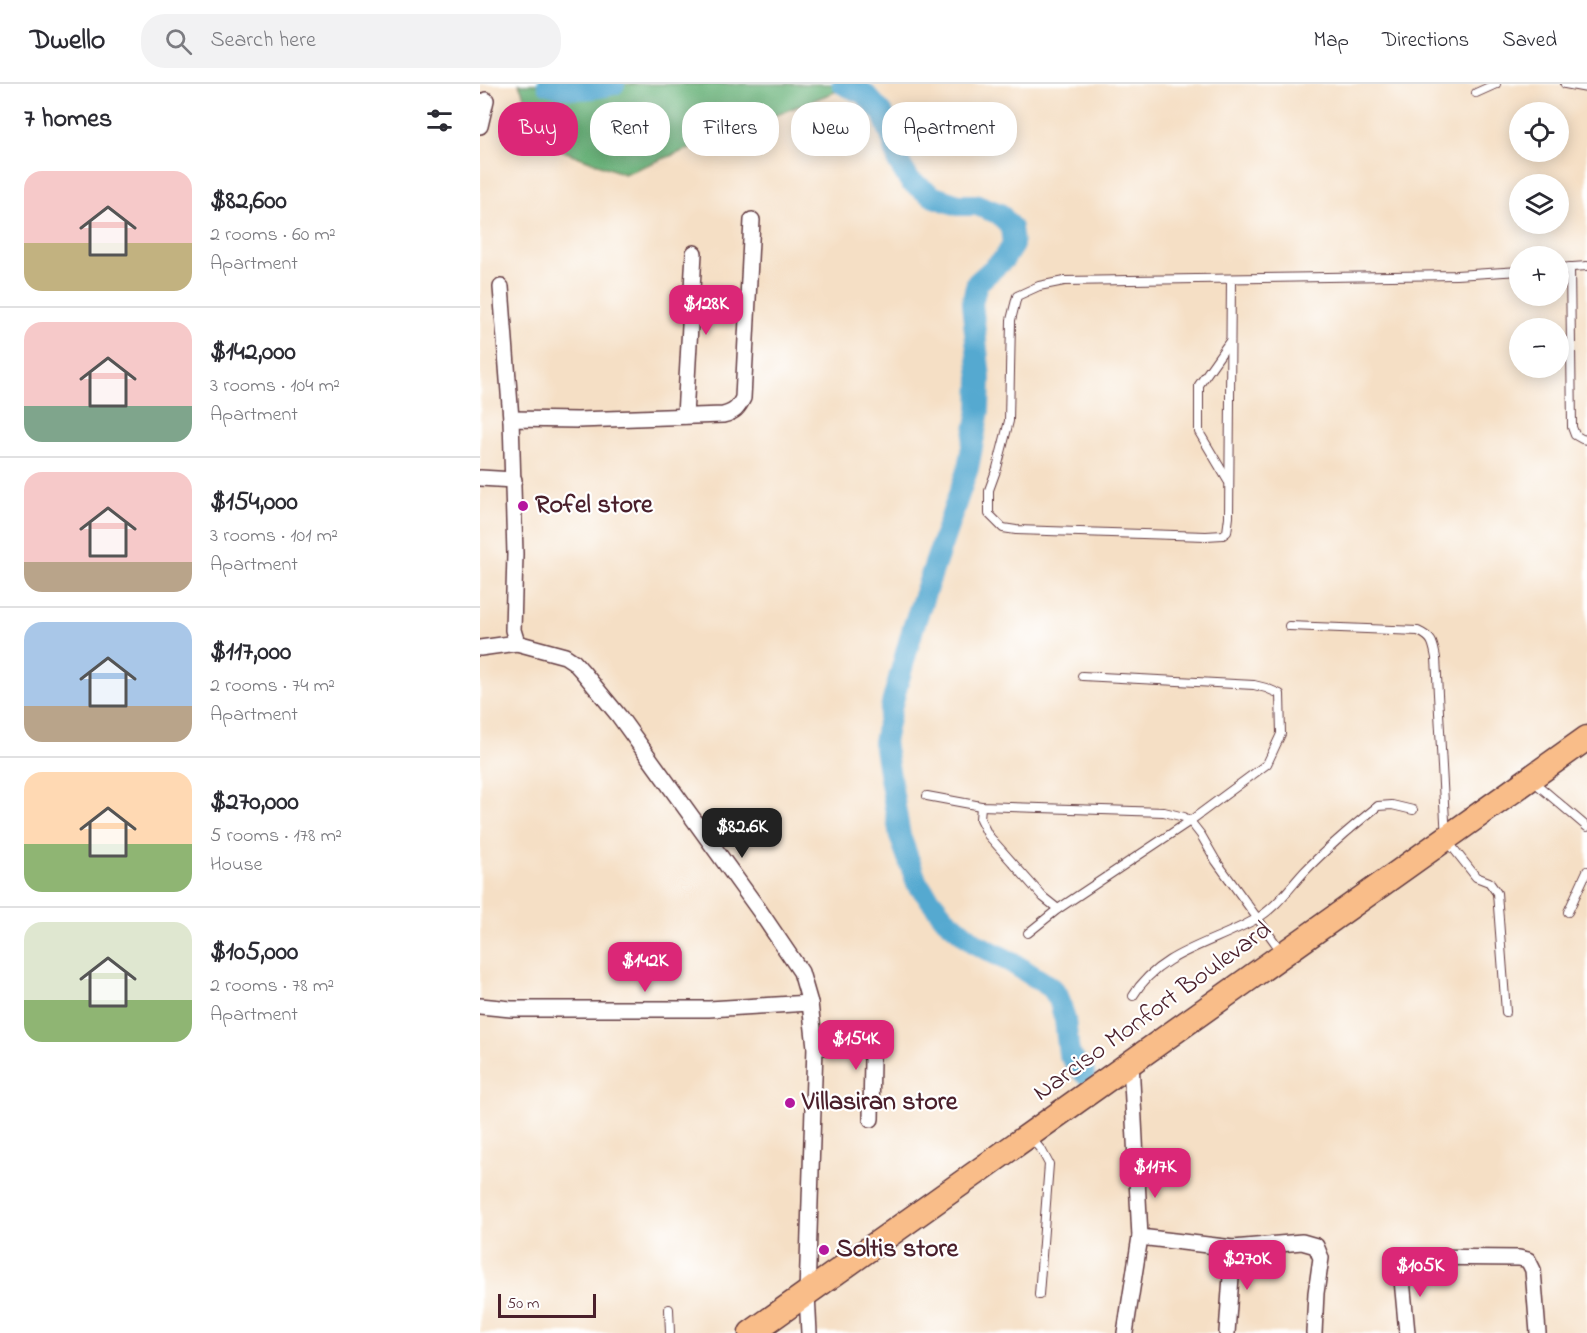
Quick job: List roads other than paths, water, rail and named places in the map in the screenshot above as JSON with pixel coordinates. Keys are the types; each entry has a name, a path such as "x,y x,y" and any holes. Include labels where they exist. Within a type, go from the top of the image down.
{"main road":[{"name":"Narciso Monfort Boulevard","path":"751,1333 1587,738"}],"street":[{"path":"480,126 486,100"},
{"path":"511,419 578,420 733,413 743,398 752,220"},
{"path":"685,416 694,253"},
{"path":"501,287 514,480 513,630 517,643"},
{"path":"480,478 514,480"},
{"path":"480,648 517,643 565,656 574,662 619,716 801,972 810,1003 815,1047 807,1294 809,1333"},
{"path":"480,1006 511,1009 709,1009 810,1003"},
{"path":"815,1047 862,1047 869,1050 872,1058 871,1119"},
{"path":"1125,1333 1140,1237 1131,1062"},
{"path":"1140,1237 1233,1248 1302,1242 1316,1246 1321,1258 1314,1333"},
{"path":"1227,1333 1233,1248"},
{"path":"1407,1333 1401,1269 1404,1261 1414,1257 1528,1260 1533,1270 1538,1333"}],"lane":[{"path":"1476,93 1496,84"},
{"path":"1565,84 1587,88"},
{"path":"1587,266 1570,267 1572,427 1575,435 1587,440"},
{"path":"1231,279 1227,532 1223,535 1003,528 989,514 988,490 997,468 1009,422 1011,321 1017,296 1038,286 1064,281 1456,275 1509,272"},
{"path":"1229,482 1199,432 1199,385 1230,342"},
{"path":"1289,626 1418,631 1428,635 1434,644 1446,839 1476,877 1489,882 1497,893 1506,1012"},
{"path":"1028,933 1058,909 1190,821 1267,764 1281,734 1280,694 1266,688 1254,685 1082,676"},
{"path":"1530,778 1587,827"},
{"path":"927,796 981,806 1164,812 1184,817 1201,835 1216,861 1283,954"},
{"path":"1133,996 1150,974 1170,960 1257,918 1271,907 1307,869 1378,806 1392,804 1413,810"},
{"path":"981,806 980,819 988,835 1043,897 1058,909"},
{"path":"1568,912 1587,871"},
{"path":"1029,1136 1042,1151 1048,1164 1039,1295"},
{"path":"669,1310 670,1333"}],"waterway":[{"path":"548,84 581,89 614,84"},
{"path":"843,84 865,94 883,114 899,163 910,181 934,197 958,205 977,205 1000,214 1011,228 1013,245 1004,259 977,283 972,303 980,378 979,410 968,468 913,628 884,742 900,836 917,883 945,918 976,944 1011,962 1052,988 1059,999 1065,1020 1069,1054 1084,1073"}],"place":[{"name":"Rofel store","path":"523,506"},
{"name":"Villasiran store","path":"790,1103"},
{"name":"Soltis store","path":"824,1250"}]}
